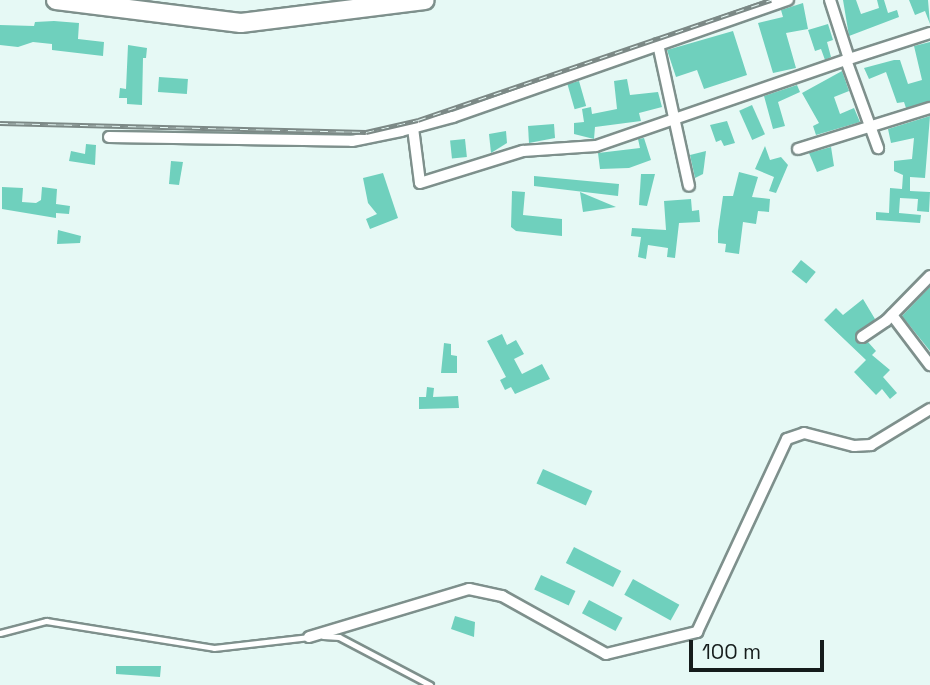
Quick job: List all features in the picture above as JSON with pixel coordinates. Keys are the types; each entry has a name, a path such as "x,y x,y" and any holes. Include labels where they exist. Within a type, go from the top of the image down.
{"highway":[{"path":"56,0 241,23 284,21 425,0"}],"street":[{"path":"109,137 352,141 413,128 788,0"},
{"path":"830,0 878,148"},
{"path":"413,128 420,183 523,151 596,146 677,121 930,33"},
{"path":"658,44 677,121 689,186"},
{"path":"797,149 930,108"},
{"path":"862,337 891,315 930,276"},
{"path":"891,315 930,365"},
{"path":"309,637 469,589 502,596 606,654 697,632 787,439 804,433 853,446 872,445 930,409"}],"lane":[{"path":"0,633 46,621 214,648 309,637 339,637 430,685"}],"building":[{"path":"843,0 856,0 861,14 879,8 877,0 884,0 888,13 897,10 899,17 849,36"},
{"path":"909,0 928,0 930,24 925,11 915,15"},
{"path":"803,3 808,29 786,33 796,68 773,73 758,23 783,17 781,10"},
{"path":"35,22 79,23 78,39 104,42 103,56 52,50 52,44 33,42 18,47 0,45 0,25 34,26"},
{"path":"828,24 833,40 827,42 831,57 825,60 821,49 815,51 808,30"},
{"path":"733,31 747,75 704,89 697,70 676,77 667,50"},
{"path":"930,42 930,101 906,108 904,102 897,103 886,72 869,79 864,68 900,60 908,84 922,80 914,46"},
{"path":"128,45 147,48 146,58 143,58 142,105 127,104 127,98 119,98 120,88 126,89"},
{"path":"842,71 849,91 834,97 840,114 854,108 860,122 816,135 813,126 819,123 802,93"},
{"path":"159,77 188,79 187,94 158,92"},
{"path":"627,79 630,95 658,92 662,107 639,113 641,121 595,127 594,139 574,134 574,123 584,122 582,109 591,107 592,114 617,109 614,81"},
{"path":"579,81 586,106 575,109 567,84"},
{"path":"797,85 800,92 778,102 785,126 773,129 764,96"},
{"path":"752,105 765,134 752,140 739,111"},
{"path":"930,116 925,178 910,177 910,191 930,192 929,212 917,211 918,199 900,198 899,213 921,215 920,223 876,220 876,212 889,213 890,188 902,189 903,175 894,171 894,161 912,159 914,138 891,143 888,129"},
{"path":"727,121 735,143 724,146 721,140 716,142 710,125"},
{"path":"554,124 555,138 529,143 528,126"},
{"path":"506,131 507,143 491,153 489,134"},
{"path":"644,138 651,160 629,168 600,169 598,153 640,148 638,139"},
{"path":"465,139 467,157 452,158 450,141"},
{"path":"86,144 96,145 95,165 69,161 71,151 85,154"},
{"path":"765,146 770,160 781,157 788,165 776,193 769,191 774,177 755,169"},
{"path":"831,147 834,166 817,172 809,153"},
{"path":"706,151 703,174 695,178 690,155"},
{"path":"171,161 183,162 179,185 169,184"},
{"path":"739,172 758,177 752,197 770,199 769,212 758,211 756,224 743,222 739,254 725,252 726,244 718,243 718,231 723,196 733,196"},
{"path":"383,173 398,218 370,229 366,219 377,214 368,203 363,178"},
{"path":"641,174 655,174 647,206 639,205"},
{"path":"534,176 619,184 618,196 534,186"},
{"path":"2,187 23,188 22,202 36,203 41,200 42,187 57,189 56,204 70,206 69,214 56,213 56,218 2,209"},
{"path":"512,191 525,192 523,215 562,219 562,236 516,231 511,227"},
{"path":"580,192 616,207 583,212"},
{"path":"691,199 692,211 699,210 700,222 679,223 675,258 667,257 668,248 648,245 646,259 638,257 641,237 631,236 632,228 666,230 664,201"},
{"path":"58,230 81,236 80,243 57,244"},
{"path":"801,260 816,272 806,284 792,272"},
{"path":"930,287 930,351 902,316"},
{"path":"863,299 875,319 855,338 859,344 868,342 876,351 872,355 890,370 883,377 897,393 890,399 882,389 876,395 854,372 866,360 824,320 836,308 843,315"},
{"path":"502,334 507,345 516,340 524,354 514,359 522,374 542,364 550,379 515,394 511,387 505,390 500,380 506,377 487,341"},
{"path":"444,343 451,344 451,355 457,356 457,373 441,373"},
{"path":"427,387 434,388 433,397 458,396 459,408 419,409 419,397 426,397"},
{"path":"543,469 592,491 586,506 536,484"},
{"path":"574,547 621,571 613,587 566,563"},
{"path":"541,575 575,591 569,606 534,590"},
{"path":"633,579 679,605 671,620 624,595"},
{"path":"589,600 623,618 616,631 582,613"},
{"path":"455,616 475,622 474,637 451,629"},
{"path":"116,666 161,666 160,677 116,674"}],"railway":[{"path":"0,123 366,132 418,120 771,0"}]}
